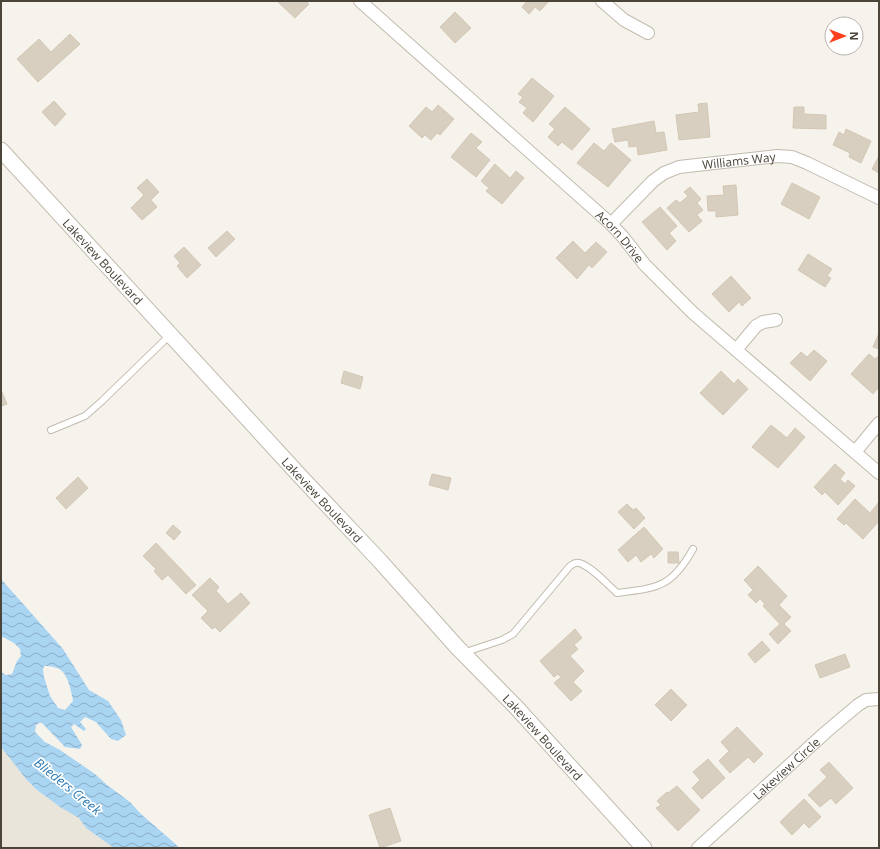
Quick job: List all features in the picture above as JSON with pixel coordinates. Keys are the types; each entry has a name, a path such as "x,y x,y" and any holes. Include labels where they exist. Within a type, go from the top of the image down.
{"street":[{"name":"Acorn Drive","path":"360,1 611,224 645,266 693,313 879,473"},
{"path":"602,1 624,20 648,33"},
{"name":"Lakeview Boulevard","path":"1,150 380,561 462,653 516,707 644,848"},
{"name":"Williams Way","path":"611,224 653,181 664,173 679,167 777,156 792,157 807,163 879,198"},
{"path":"736,350 756,326 763,322 776,320"},
{"path":"854,452 879,423"},
{"name":"Lakeview Circle","path":"698,848 858,705 866,700 879,699"}],"lane":[{"path":"51,430 85,416 171,334"},
{"path":"462,653 502,640 513,634 570,566 575,563 580,563 592,571 617,593 652,588 667,582 684,564 693,549"}],"shaded area":[{"path":"1,747 26,779 37,790 60,807 80,818 86,828 114,848 1,848"}],"water":[{"name":"Blieders Creek","path":"1,579 63,649 89,690 108,701 121,720 126,735 118,741 111,739 96,722 85,717 80,722 86,729 84,731 74,724 71,727 82,745 80,749 65,747 42,723 36,725 35,732 45,742 60,750 95,774 130,802 140,813 180,848 114,848 86,828 79,818 60,807 37,790 26,779 1,747 1,672 6,675 12,674 17,661 21,656 20,649 14,643 3,637 1,640","holes":["44,666 54,667 60,670 64,673 68,681 73,701 65,710 58,708 50,696 44,677"]}],"building":[{"path":"277,1 306,1 309,4 295,18"},
{"path":"527,1 549,1 540,11 535,7 529,14 522,7"},
{"path":"455,12 471,28 455,43 440,27"},
{"path":"70,34 80,44 38,82 17,59 39,39 51,52"},
{"path":"532,78 554,96 533,122 523,113 527,108 519,102 523,97 518,94"},
{"path":"54,101 66,114 55,126 42,112"},
{"path":"707,103 710,137 679,140 676,115 699,112 698,104"},
{"path":"438,105 454,119 440,135 437,133 431,140 425,135 422,138 409,126 426,107 432,112"},
{"path":"565,107 590,129 572,150 562,142 558,146 548,137 555,129 549,124"},
{"path":"794,107 804,107 804,114 826,115 826,129 793,128"},
{"path":"654,121 656,133 664,132 667,150 638,155 637,146 629,147 628,140 615,142 612,129"},
{"path":"846,129 871,141 861,163 849,157 850,153 833,145 839,132 844,135"},
{"path":"471,133 482,142 476,148 490,160 476,177 451,157"},
{"path":"594,143 604,151 611,143 631,160 608,187 577,163"},
{"path":"879,156 879,173 872,169"},
{"path":"495,164 510,178 516,171 524,178 502,204 486,191 489,188 481,181"},
{"path":"147,179 159,192 151,200 157,207 142,220 131,208 144,195 137,188"},
{"path":"792,183 820,197 809,219 781,204"},
{"path":"736,185 738,215 716,217 716,211 708,211 707,196 724,195 723,186"},
{"path":"690,187 701,199 697,203 703,210 697,215 702,221 689,232 667,208 676,200 680,203 688,196 684,192"},
{"path":"660,207 677,226 669,233 676,241 667,250 642,222"},
{"path":"227,231 235,239 216,257 208,248"},
{"path":"573,241 585,253 596,242 607,252 592,268 589,265 577,279 556,258"},
{"path":"184,247 201,265 187,278 177,266 180,263 174,256"},
{"path":"808,254 832,269 827,276 831,278 825,287 798,270"},
{"path":"731,276 751,298 742,306 739,302 729,312 712,294"},
{"path":"879,333 879,349 873,347"},
{"path":"814,350 827,361 810,381 790,363 801,352 807,357"},
{"path":"869,354 875,359 879,356 879,387 873,394 851,374"},
{"path":"344,371 363,377 360,389 341,383"},
{"path":"721,371 734,384 738,379 748,389 723,415 700,393"},
{"path":"2,392 7,404 1,406 1,393"},
{"path":"771,425 787,438 795,428 805,437 778,468 752,447"},
{"path":"835,464 845,473 840,479 845,484 848,480 855,486 838,505 825,492 822,495 814,487"},
{"path":"432,474 451,478 448,490 429,485"},
{"path":"78,477 88,488 66,509 56,498"},
{"path":"855,499 870,513 879,502 879,521 863,539 846,523 844,525 837,519"},
{"path":"627,504 633,510 636,508 645,518 634,529 618,512"},
{"path":"173,525 181,532 174,540 166,533"},
{"path":"644,527 663,549 654,558 651,554 641,562 636,555 628,562 618,550"},
{"path":"156,543 196,585 186,594 168,575 162,580 154,571 156,569 143,556"},
{"path":"668,552 678,552 679,563 668,563"},
{"path":"758,566 787,596 779,605 791,617 784,624 791,631 778,644 769,634 780,624 763,606 765,604 760,599 756,603 748,595 753,590 744,580"},
{"path":"210,578 219,587 216,591 228,604 241,593 250,603 220,632 215,627 212,629 201,618 208,611 192,595"},
{"path":"575,629 582,638 574,645 578,649 570,656 584,671 573,682 582,691 571,701 554,683 561,677 558,674 554,677 540,661"},
{"path":"762,641 770,650 755,663 748,654"},
{"path":"845,654 850,667 820,678 815,665"},
{"path":"671,689 687,705 671,721 655,705"},
{"path":"737,727 763,754 754,763 748,757 730,773 719,761 729,751 721,742"},
{"path":"708,759 725,778 702,799 692,788 700,780 693,772"},
{"path":"829,762 853,788 836,804 831,798 820,807 808,795 827,777 820,770"},
{"path":"677,786 700,810 678,831 656,808 661,805 657,801"},
{"path":"804,799 821,817 809,828 804,823 792,835 780,822"},
{"path":"390,808 401,841 380,848 369,815"}]}
